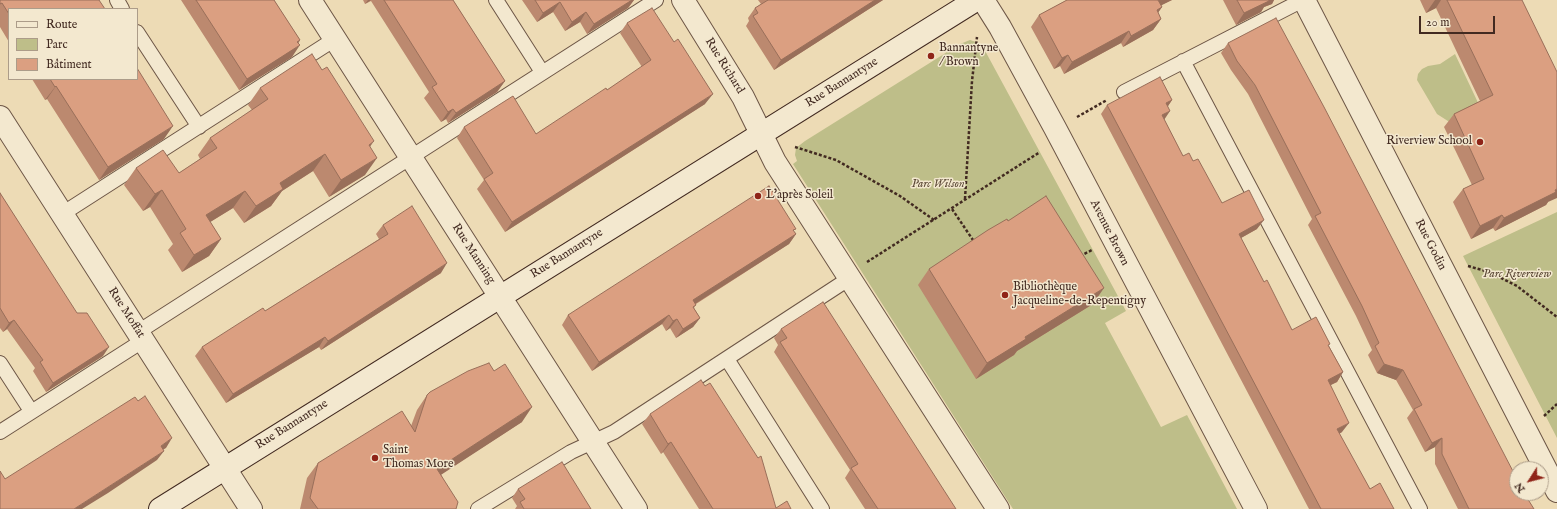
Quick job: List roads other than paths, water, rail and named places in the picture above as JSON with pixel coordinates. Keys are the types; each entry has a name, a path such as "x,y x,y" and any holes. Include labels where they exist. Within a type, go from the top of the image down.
{"street":[{"name":"Rue Manning","path":"310,0 636,509"},
{"name":"Rue Richard","path":"683,0 743,97 761,134"},
{"name":"Rue Bannantyne","path":"160,509 976,0"},
{"name":"Avenue Brown","path":"983,0 1000,27 1055,128 1256,509"},
{"name":"Rue Godin","path":"1304,0 1557,491"},
{"name":"Rue Moffat","path":"0,117 251,509"},
{"path":"761,134 775,162 857,271 998,509"}],"lane":[{"path":"496,0 542,72"},
{"path":"0,432 410,157 656,0"},
{"path":"1118,94 1304,0"},
{"path":"138,34 199,128"},
{"path":"62,214 199,128 336,39"},
{"path":"1183,61 1420,509"},
{"path":"478,509 571,452 614,432 727,359 857,271"},
{"path":"727,359 822,509"},
{"path":"0,363 31,411"}],"place":[{"name":"Bannantyne / Brown","path":"931,56"},
{"name":"Riverview School","path":"1480,142"},
{"name":"L'après Soleil","path":"758,196"},
{"name":"Bibliothèque Jacqueline-de-Repentigny","path":"1005,295"},
{"name":"Saint Thomas More","path":"375,458"}],"park label":[{"name":"Parc Wilson","path":"938,185"},
{"name":"Parc Riverview","path":"1517,275"}]}
